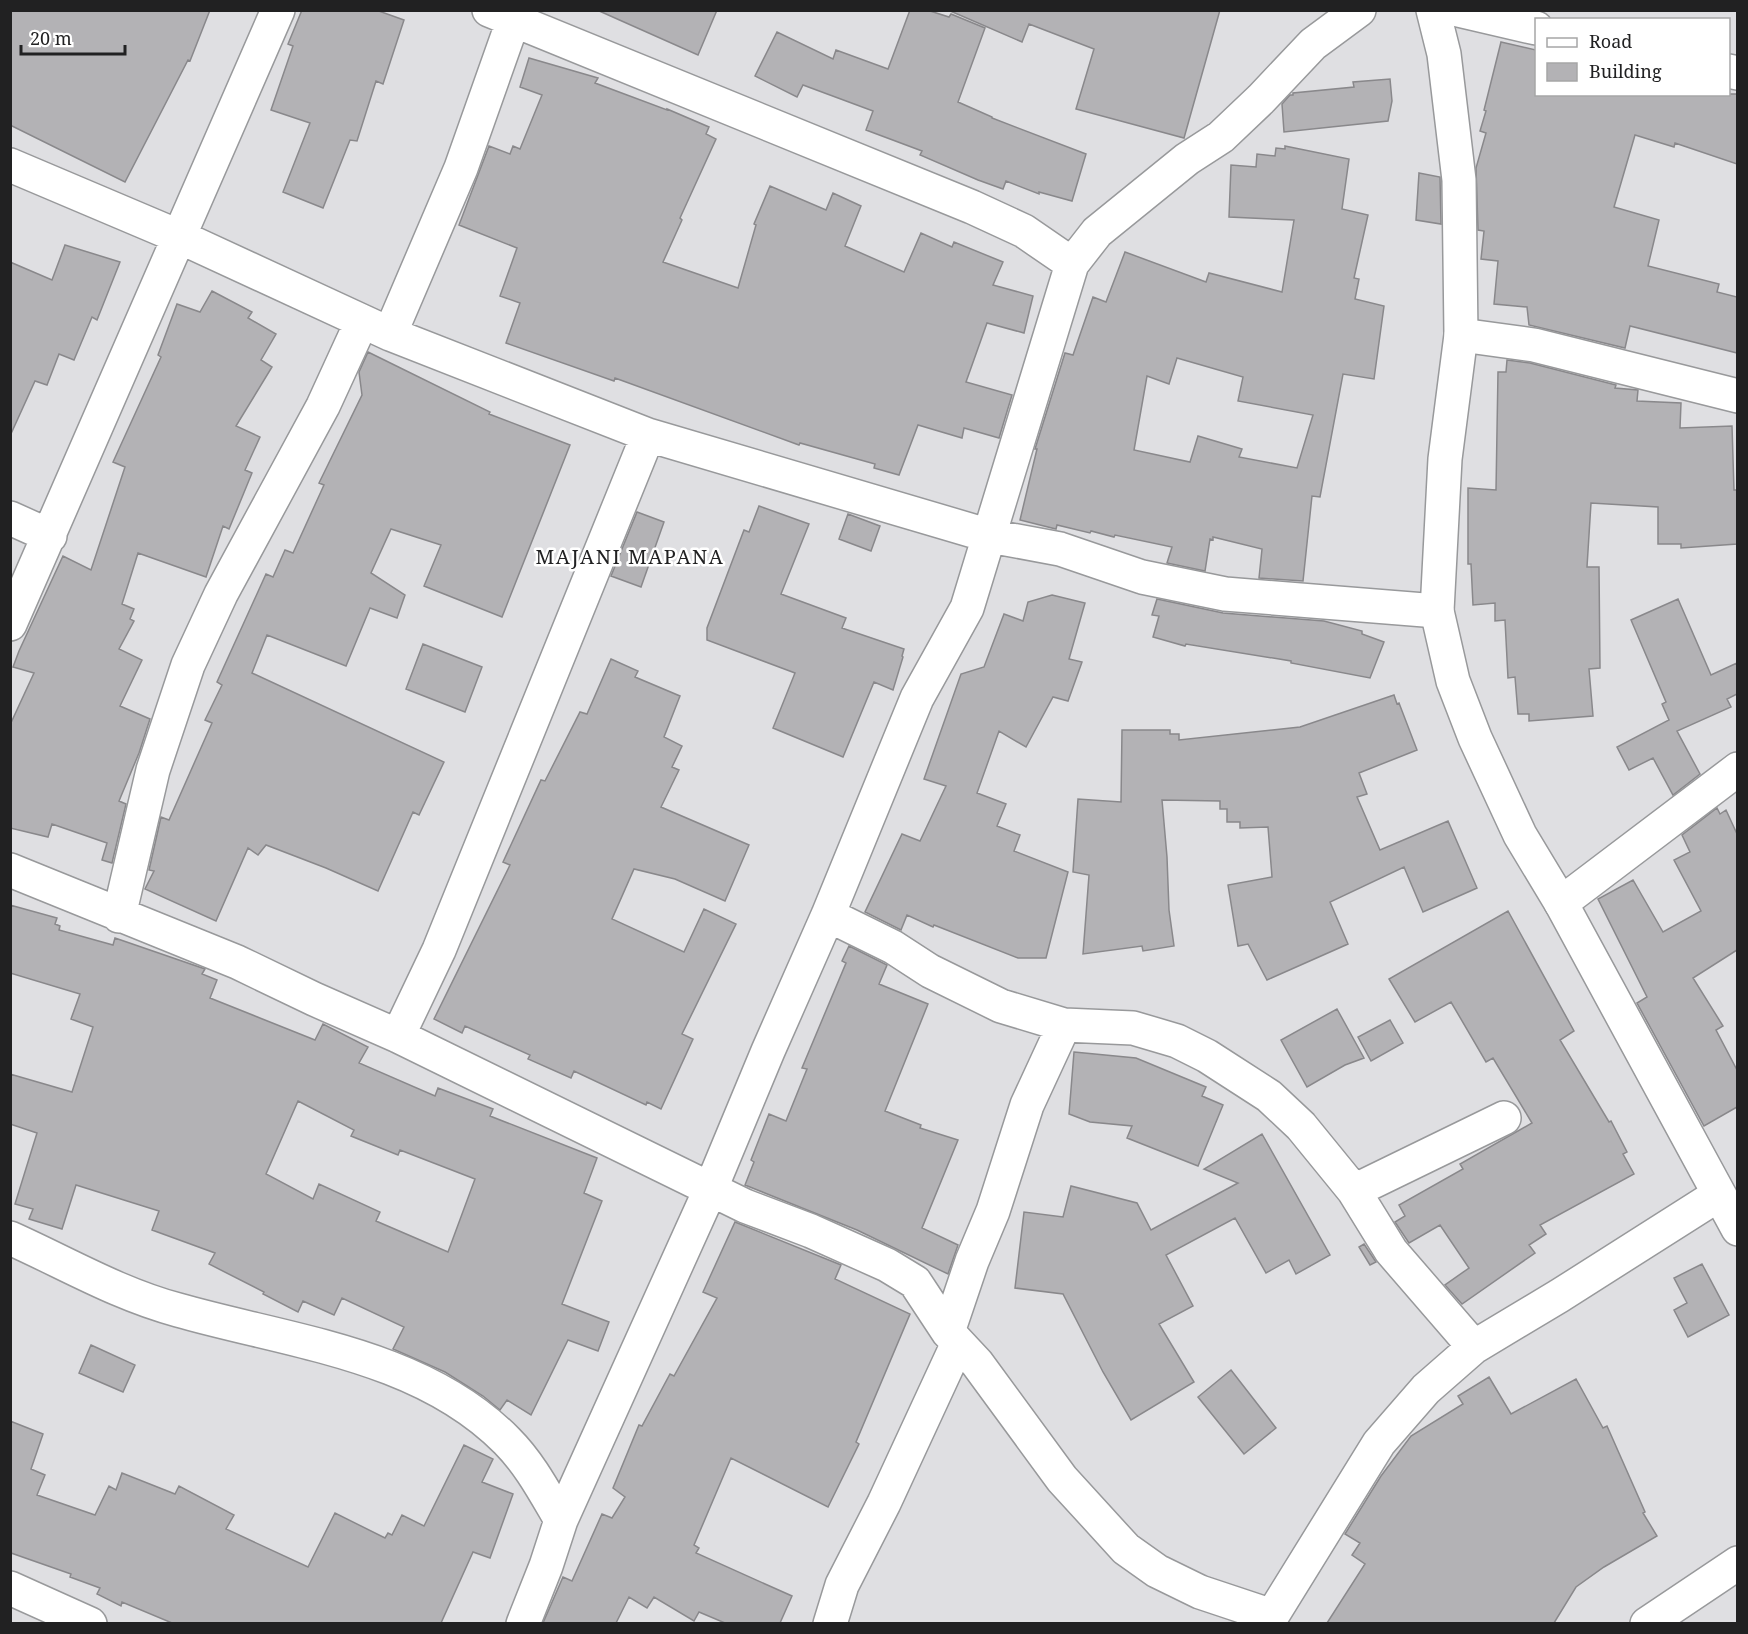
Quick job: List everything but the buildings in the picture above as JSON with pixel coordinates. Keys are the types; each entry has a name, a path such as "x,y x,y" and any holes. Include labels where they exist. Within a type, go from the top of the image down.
{"street":[{"path":"10,624 278,10"},
{"path":"523,1623 546,1566 561,1520 711,1188 828,915 917,698 967,608 1072,264 1097,232 1188,159 1221,137 1313,44 1359,10"},
{"path":"10,870 237,962 398,1036 745,1206 811,1231 887,1265 915,1282 953,1338 977,1363 1062,1479 1126,1549 1157,1571 1200,1592 1270,1620 1379,1443 1425,1389 1474,1347 1559,1296 1730,1209 1561,903 1520,835 1475,738 1453,681 1437,611 1445,459 1461,335 1459,180 1444,54 1432,10"},
{"path":"1458,10 1535,28"},
{"path":"119,916 153,770 188,664 221,594 323,406 376,327 461,168 501,16 972,207 1024,231 1072,264"},
{"path":"10,165 180,237 376,327 648,435 990,536 1060,549 1142,577 1225,594 1437,611"},
{"path":"1461,335 1533,345 1737,396"},
{"path":"398,1036 439,950 648,435"},
{"path":"10,518 50,536"},
{"path":"1561,903 1737,769"},
{"path":"828,915 893,947 930,971 1001,1006 1064,1025 1133,1028 1177,1041 1207,1056 1269,1096 1301,1126 1354,1191 1391,1251 1474,1347"},
{"path":"830,1623 842,1585 884,1503 953,1338 972,1261 1000,1190 1027,1105 1064,1025"},
{"path":"1354,1191 1504,1118"},
{"path":"10,1238 119,1290 177,1310 325,1346 422,1382 472,1409 508,1442 533,1473 561,1520"},
{"path":"1647,1623 1737,1563"},
{"path":"10,1588 90,1623"}],"district":[{"name":"MAJANI MAPANA","path":"630,556"}]}
